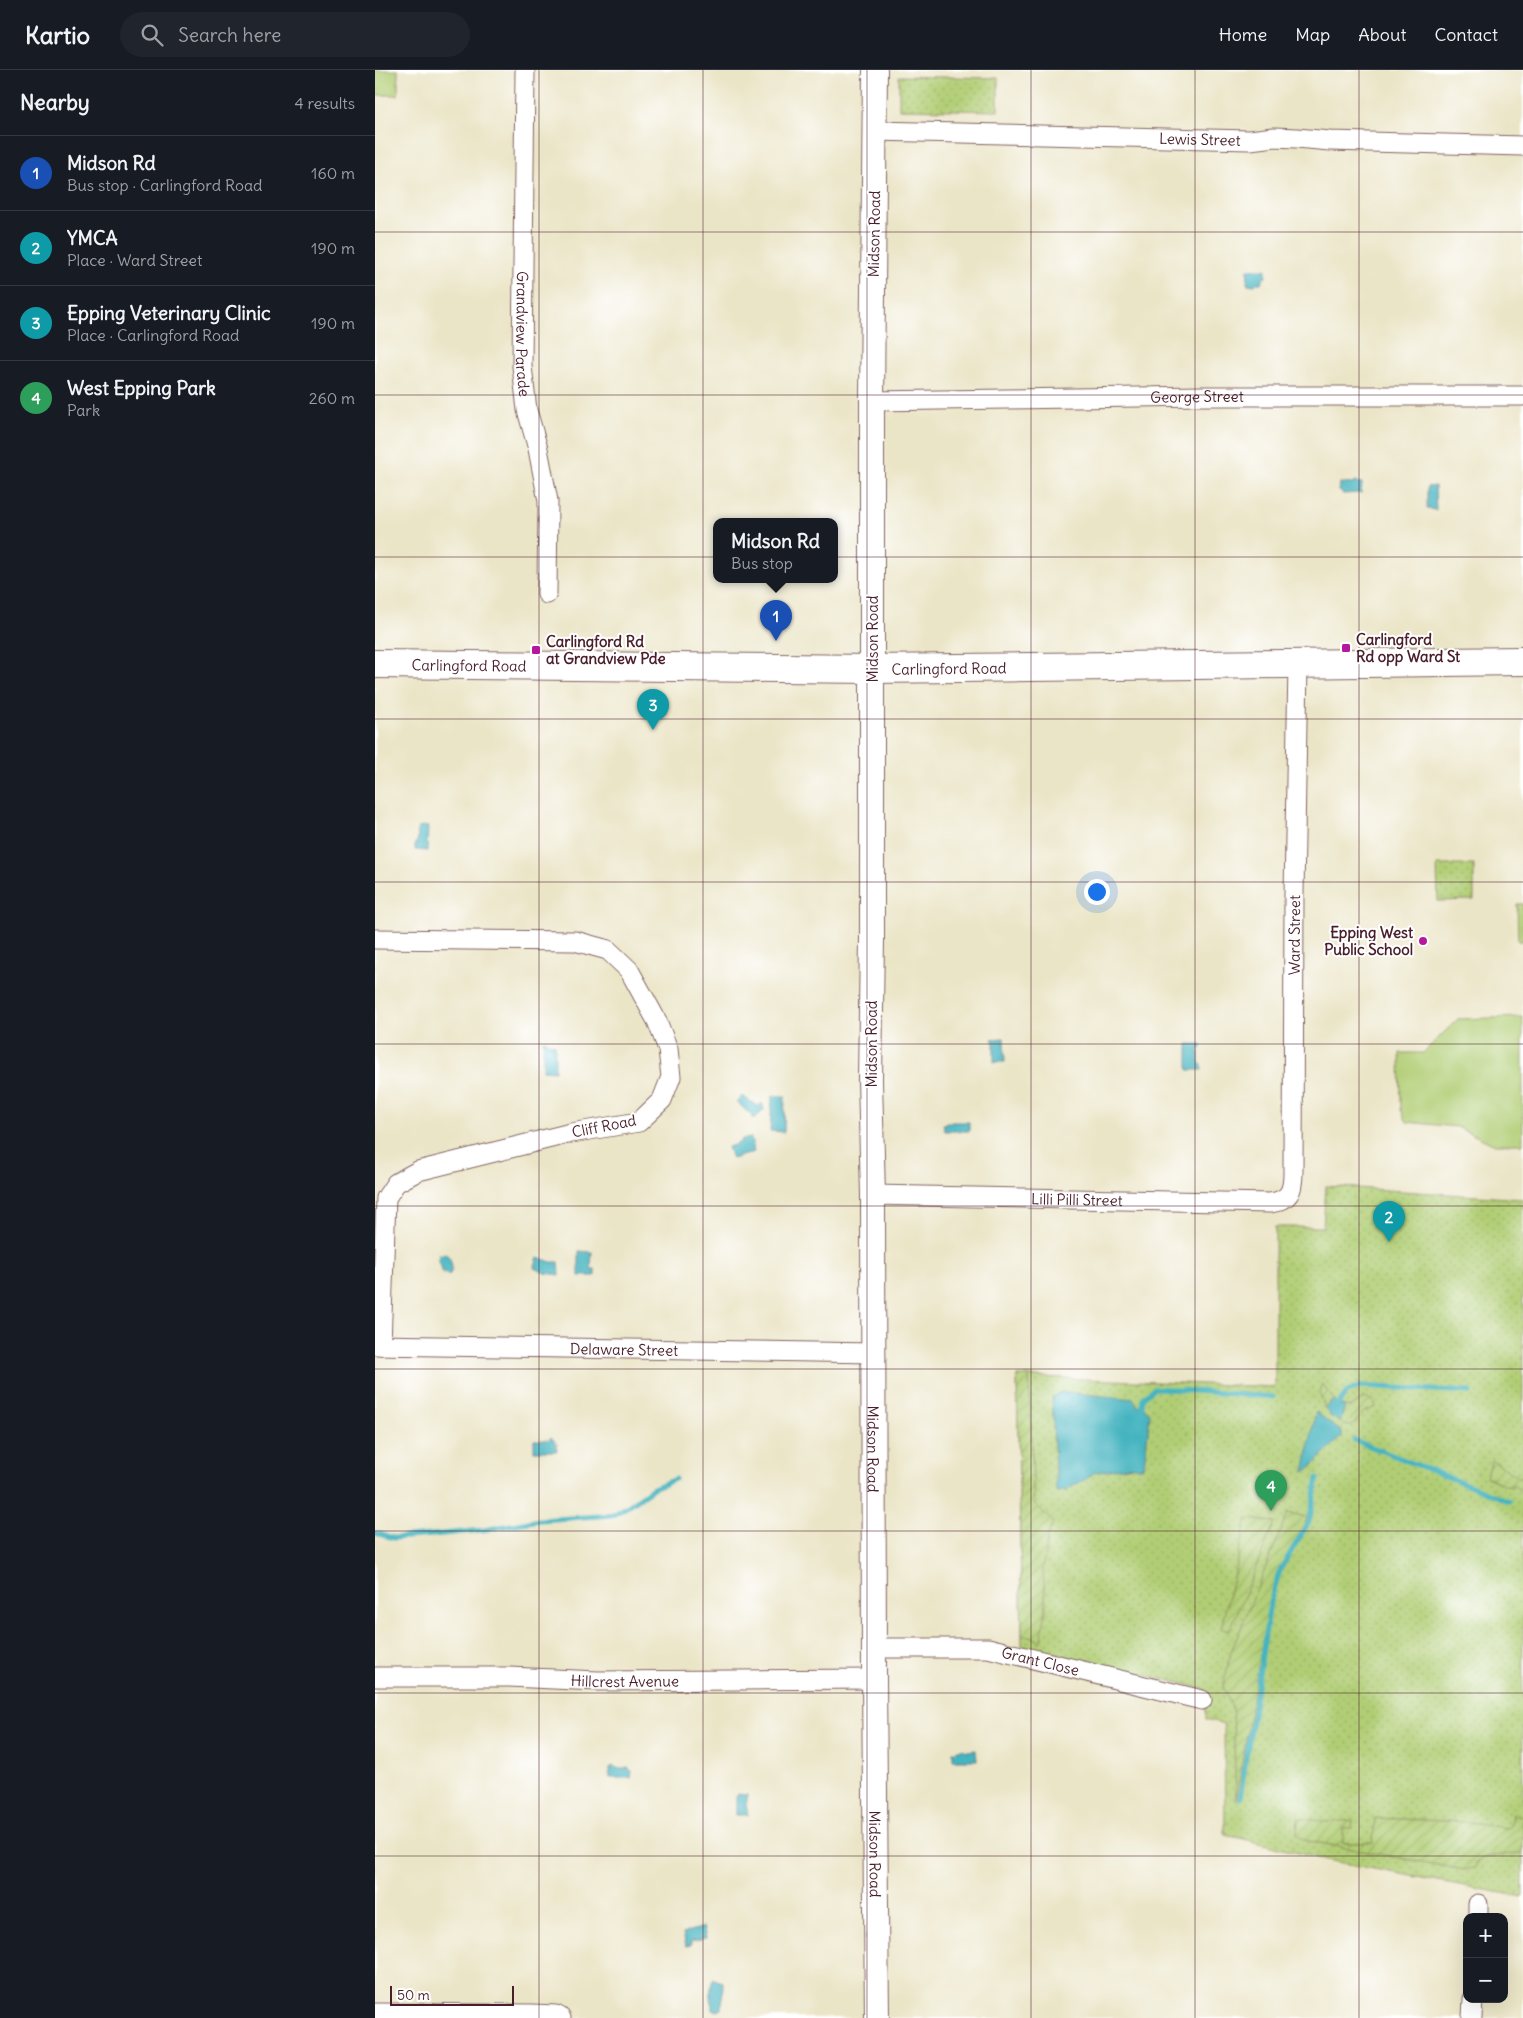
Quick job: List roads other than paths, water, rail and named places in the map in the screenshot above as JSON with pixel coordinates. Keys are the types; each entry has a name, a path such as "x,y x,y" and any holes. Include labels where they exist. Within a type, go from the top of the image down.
{"main road":[{"name":"Carlingford Road","path":"375,664 871,669 1523,660"}],"street":[{"name":"Grandview Parade","path":"525,70 523,366 527,410 538,448 548,501 547,594"},
{"name":"Midson Road","path":"875,70 870,1080 873,1195 877,2018"},
{"name":"Lewis Street","path":"875,130 1250,140 1274,137 1330,141 1523,146"},
{"name":"George Street","path":"872,401 1202,396 1523,396"},
{"name":"Ward Street","path":"1280,1201 1287,1196 1293,1184 1293,895 1298,664"},
{"name":"Cliff Road","path":"375,939 575,941 608,950 629,970 657,1021 668,1049 671,1077 662,1100 639,1122 571,1133 418,1172 396,1183 386,1198 378,1345"},
{"name":"Lilli Pilli Street","path":"873,1195 1270,1203 1280,1201"},
{"name":"Delaware Street","path":"378,1345 873,1353"},
{"name":"Grant Close","path":"874,1648 988,1648 1202,1700"},
{"name":"Hillcrest Avenue","path":"375,1677 509,1677 598,1680 874,1679"},
{"path":"1472,2018 1473,2003"},
{"path":"375,2014 532,2014 556,2015 561,2018"}],"water":[{"path":"1248,269 1266,269 1266,277 1259,284 1258,282 1255,285 1247,284"},
{"path":"1356,482 1362,483 1361,493 1343,494 1339,491 1340,483 1353,484"},
{"path":"1435,486 1436,510 1427,509 1427,487"},
{"path":"422,826 428,827 427,851 415,850 415,844 418,839 417,829"},
{"path":"1004,1038 1005,1062 994,1062 994,1043 992,1039"},
{"path":"543,1040 555,1044 555,1071 543,1070"},
{"path":"1188,1044 1202,1044 1202,1048 1199,1051 1199,1062 1202,1065 1202,1070 1188,1070"},
{"path":"742,1096 758,1106 762,1103 764,1110 754,1119 737,1102"},
{"path":"772,1096 785,1096 784,1132 770,1131"},
{"path":"946,1122 969,1122 969,1131 945,1131 943,1124 946,1124"},
{"path":"751,1138 754,1152 732,1159 728,1147 739,1143 742,1139"},
{"path":"579,1251 592,1252 591,1269 595,1269 595,1276 579,1276"},
{"path":"445,1253 452,1265 448,1275 442,1272 438,1261 439,1255"},
{"path":"538,1257 551,1262 559,1262 560,1275 545,1273 534,1268"},
{"path":"1061,1392 1134,1399 1137,1406 1144,1407 1150,1414 1144,1465 1139,1468 1132,1466 1093,1473 1067,1491 1056,1492 1052,1397"},
{"path":"1334,1400 1337,1404 1345,1406 1340,1422 1331,1417 1325,1408"},
{"path":"1316,1412 1342,1431 1342,1436 1304,1472"},
{"path":"551,1437 557,1444 557,1451 534,1451 534,1440 548,1440"},
{"path":"961,1749 968,1751 976,1750 977,1760 953,1760 953,1752"},
{"path":"612,1766 620,1769 628,1768 632,1771 631,1778 610,1778 609,1769"},
{"path":"738,1794 748,1795 746,1805 748,1815 736,1815 736,1796"},
{"path":"703,1927 706,1938 691,1941 691,1945 686,1946 683,1933"},
{"path":"714,1979 723,1982 722,2009 718,2011 712,2009 711,1989"}],"waterway":[{"path":"1338,1404 1347,1392 1361,1386 1470,1392"},
{"path":"1142,1407 1143,1397 1155,1388 1273,1397"},
{"path":"1354,1440 1509,1501"},
{"path":"1240,1798 1270,1603 1280,1570 1309,1522 1318,1478"},
{"path":"375,1533 394,1538 483,1530 540,1520 613,1515 653,1488 675,1479"}],"place":[{"name":"Midson Rd","path":"776,641"},
{"name":"Carlingford Rd opp Ward St","path":"1346,648"},
{"name":"Carlingford Rd at Grandview Pde","path":"536,650"},
{"name":"Epping Veterinary Clinic","path":"653,730"},
{"name":"Epping West Public School","path":"1423,941"},
{"name":"YMCA","path":"1389,1242"},
{"name":"West Epping Park","path":"1271,1511"}]}
